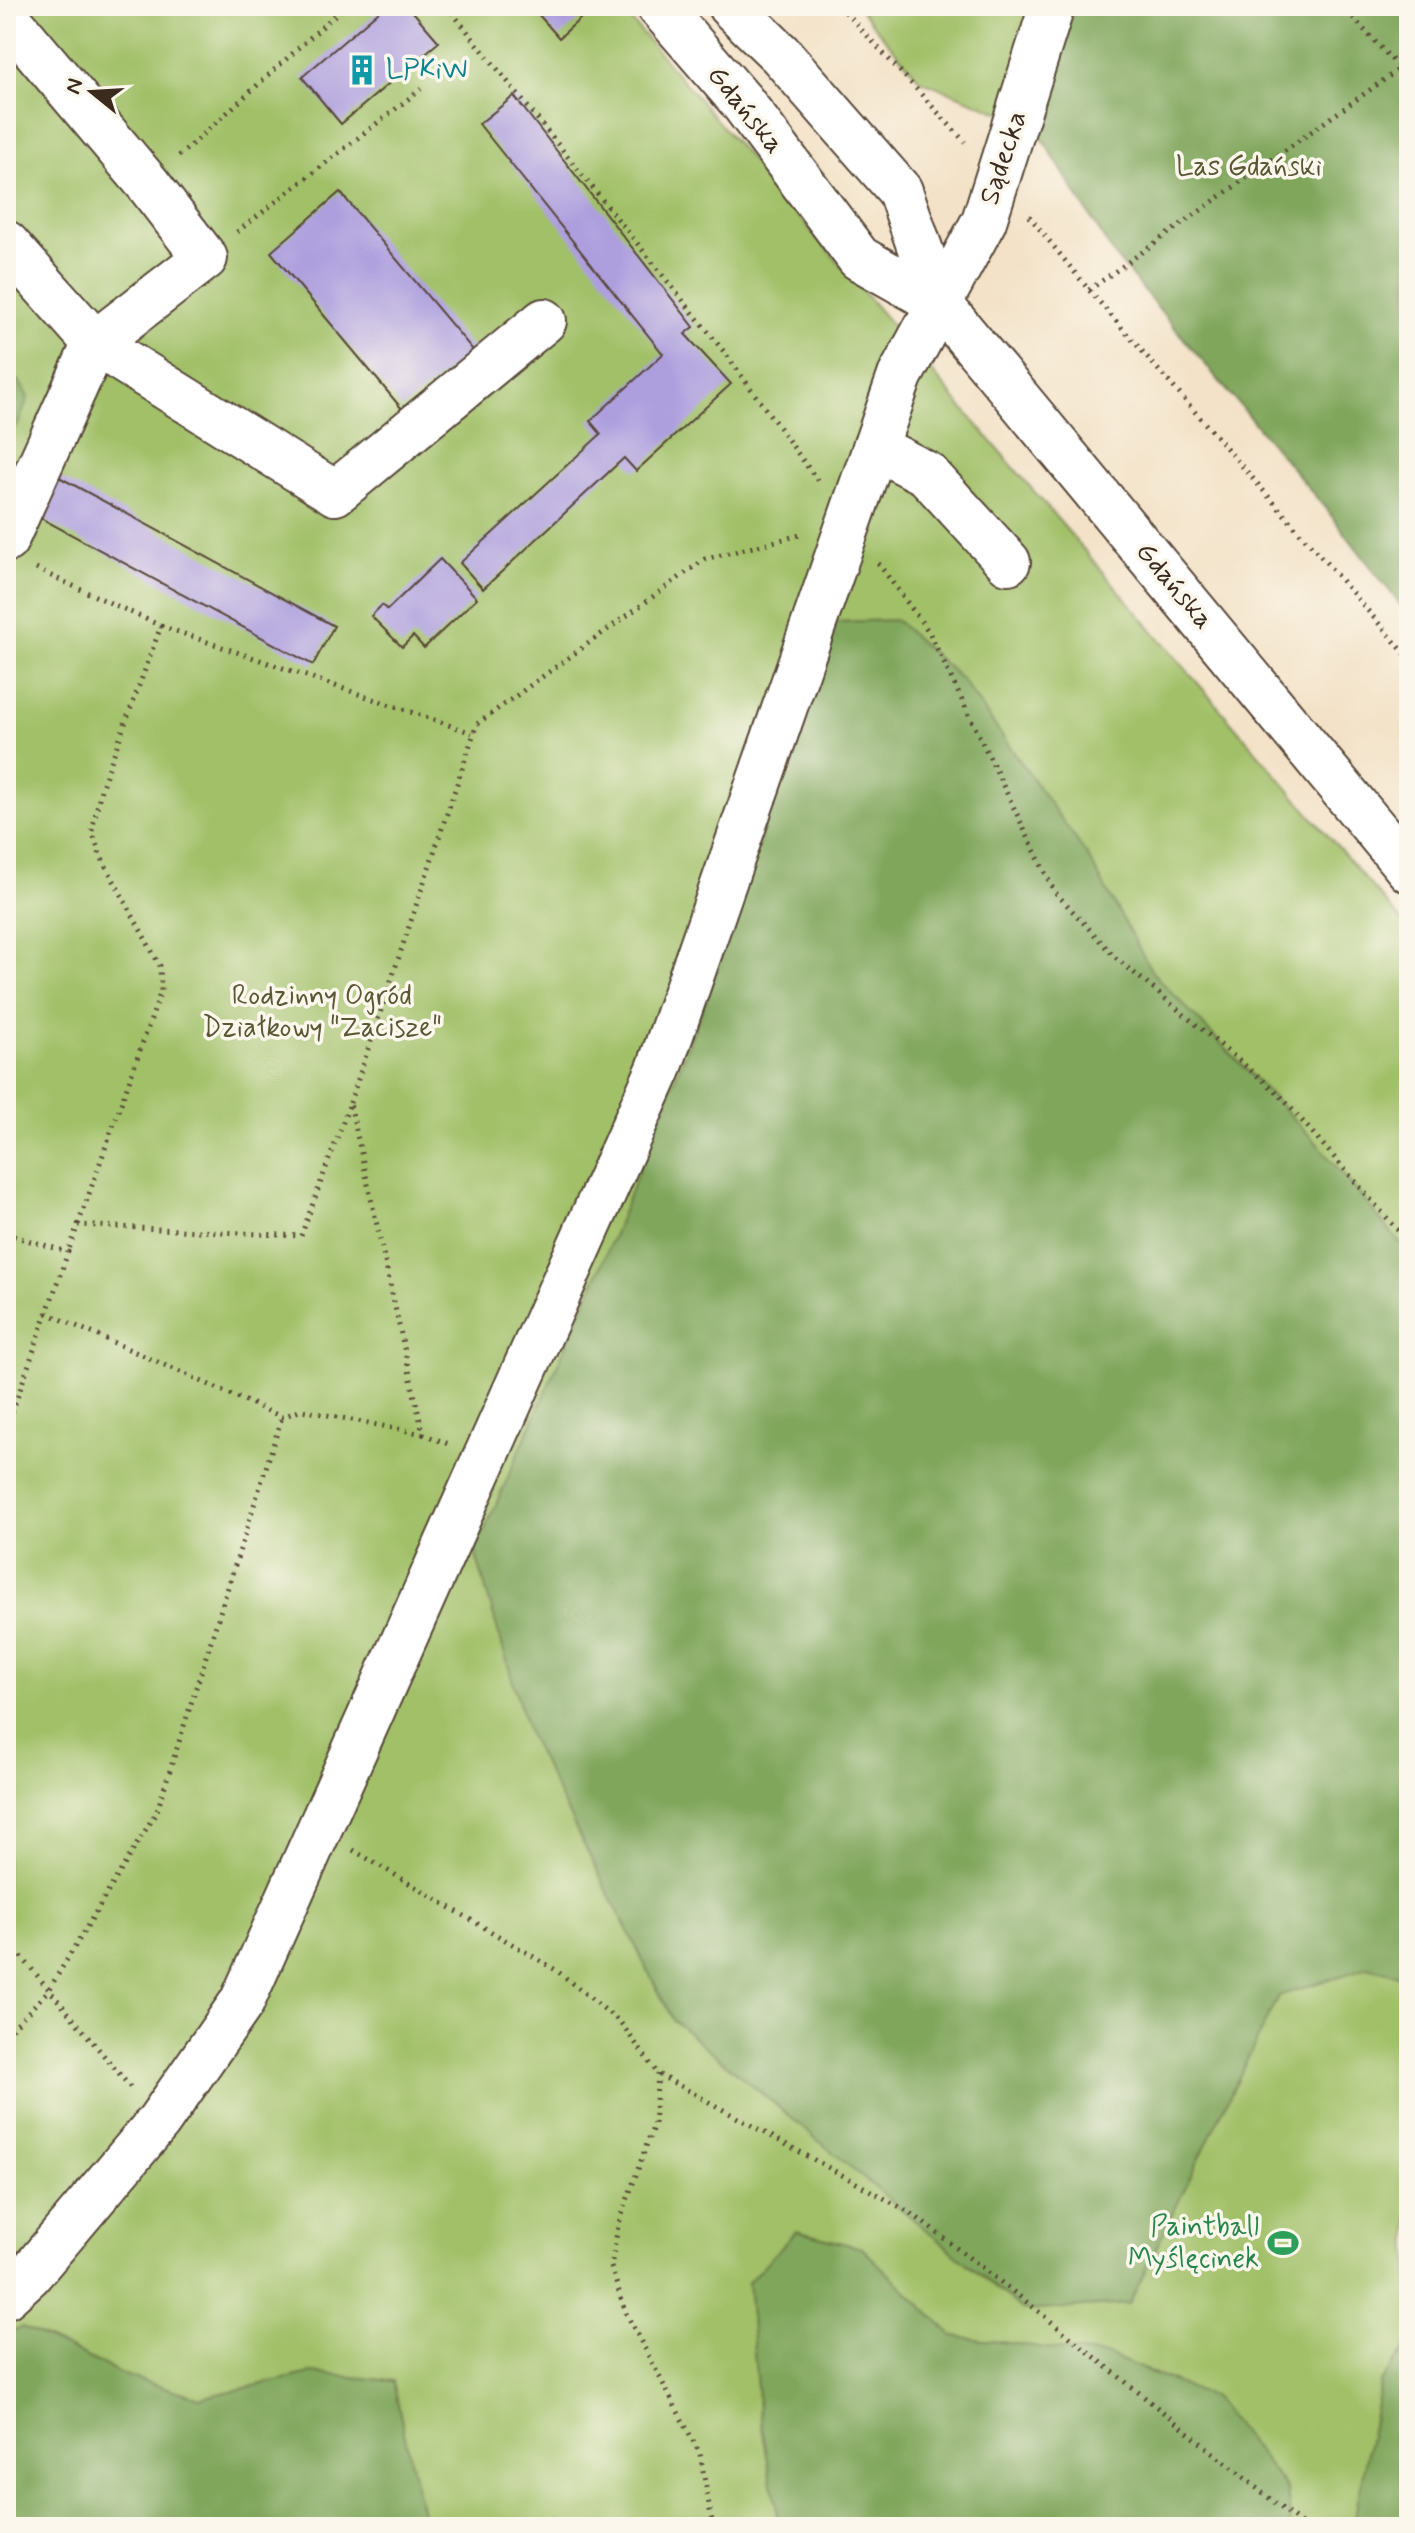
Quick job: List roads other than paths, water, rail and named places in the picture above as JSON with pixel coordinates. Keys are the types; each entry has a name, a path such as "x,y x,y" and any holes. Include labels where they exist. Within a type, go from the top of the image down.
{"street":[{"name":"Gdańska","path":"659,6 742,102 859,258 939,303"},
{"name":"Gdańska","path":"730,6 781,55 900,191 939,303 1409,870"},
{"name":"Sądecka","path":"6,2296 29,2275 159,2121 242,2002 608,1189 659,1069 900,376 984,221 1052,6"},
{"path":"6,16 148,184 205,258 95,343 19,554"},
{"path":"6,243 95,343 335,493 544,321"},
{"path":"875,447 927,474 1008,562"}],"place":[{"name":"LPKiW","path":"362,70"},
{"name":"Paintball Myślęcinek","path":"1283,2243"}],"park label":[{"name":"Las Gdański","path":"1249,167"},
{"name":"Rodzinny Ogród Działkowy \"Zacisze\"","path":"322,1012"}]}
